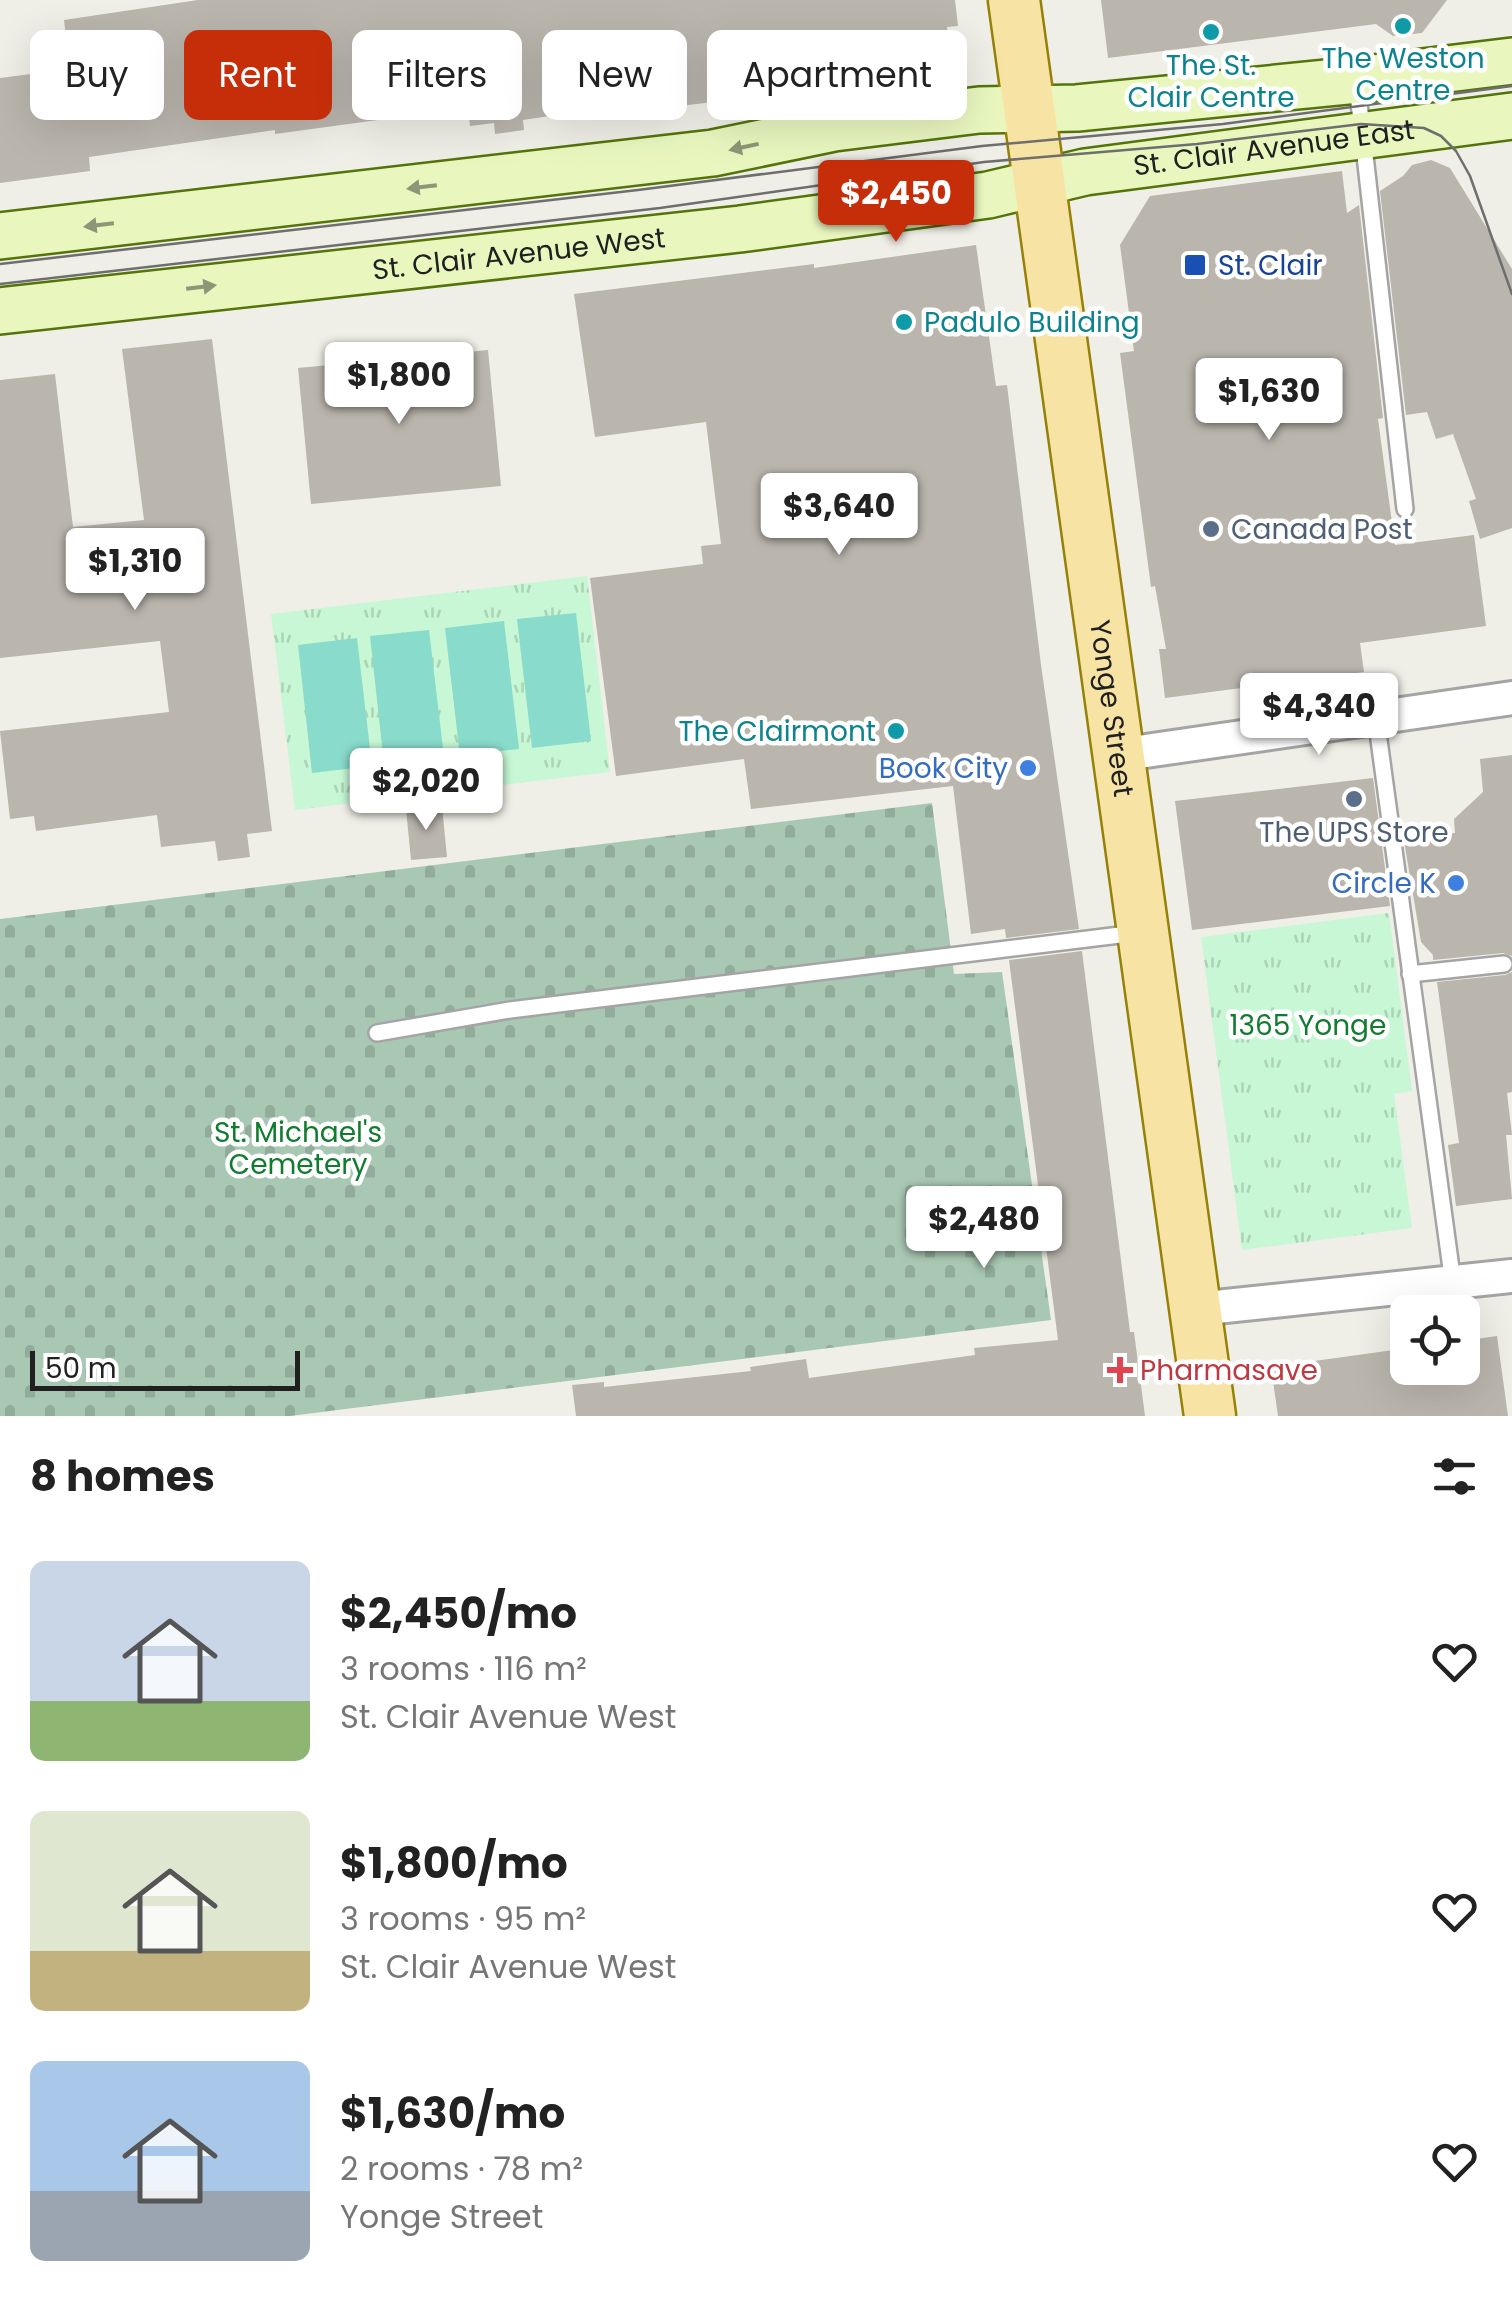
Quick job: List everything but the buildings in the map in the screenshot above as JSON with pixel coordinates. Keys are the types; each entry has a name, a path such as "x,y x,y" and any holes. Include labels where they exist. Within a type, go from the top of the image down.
{"main road":[{"name":"Yonge Street","path":"1014,0 1210,1416"},
{"name":"St. Clair Avenue East","path":"1028,110 1356,80 1512,61"},
{"path":"0,236 713,153 870,123 979,110 1028,110"},
{"name":"St. Clair Avenue East","path":"1038,184 1085,172 1512,116"},
{"name":"St. Clair Avenue West","path":"0,311 740,228 988,195 1038,184"}],"street":[{"path":"1118,754 1512,698"},
{"path":"1197,1309 1512,1276"}],"lane":[{"path":"1356,80 1404,509"},
{"path":"1376,718 1454,1283"},
{"path":"377,1033 510,1010 1142,932"},
{"path":"1410,974 1504,964"}],"green space":[{"path":"587,576 610,772 295,810 271,614"},
{"name":"St. Michael's Cemetery","path":"932,803 954,974 1002,972 1051,1320 290,1416 0,1416 0,919"},
{"name":"1365 Yonge","path":"1389,913 1412,1091 1394,1094 1412,1228 1242,1250 1201,937"}],"shaded area":[{"path":"576,613 591,741 532,748 517,619"},
{"path":"504,621 519,749 460,756 445,628"},
{"path":"429,630 444,757 384,764 370,636"},
{"path":"357,638 372,766 312,773 298,645"}],"tram line":[{"path":"0,264 982,146 1223,124 1512,86"},
{"path":"0,284 660,208 984,162 1197,144 1361,124 1424,128 1441,136 1456,151 1470,176 1512,294"}],"place":[{"name":"The Weston Centre","path":"1403,26"},
{"name":"The St. Clair Centre","path":"1211,32"},
{"name":"St. Clair","path":"1195,265"},
{"name":"Padulo Building","path":"904,322"},
{"name":"Canada Post","path":"1211,529"},
{"name":"The Clairmont","path":"896,731"},
{"name":"Book City","path":"1028,768"},
{"name":"The UPS Store","path":"1354,799"},
{"name":"Circle K","path":"1456,883"},
{"name":"Pharmasave","path":"1120,1370"}]}
